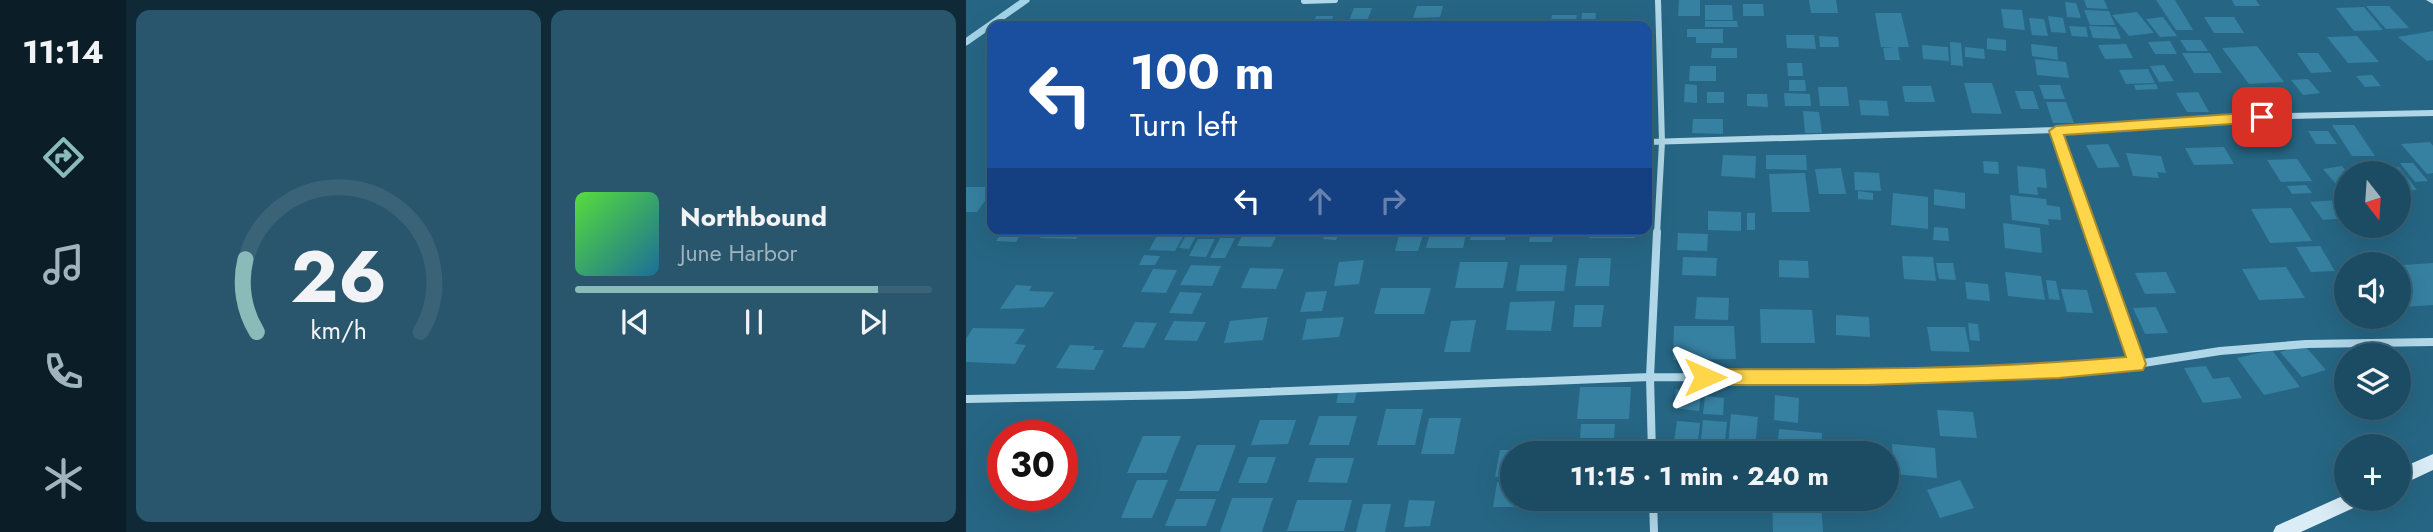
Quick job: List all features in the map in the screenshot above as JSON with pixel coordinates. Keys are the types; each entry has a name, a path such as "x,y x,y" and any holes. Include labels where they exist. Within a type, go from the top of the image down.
{"main road":[{"path":"2411,472 2433,462"},
{"path":"2282,532 2334,508"}],"street":[{"path":"1304,1 1335,0"},
{"path":"1652,441 1650,377 1662,142 1658,0"},
{"path":"1652,142 2056,131 2288,116 2433,113"},
{"path":"2056,131 2137,364"},
{"path":"966,399 1189,395 1650,377 1868,378 2137,364 2220,351 2306,344 2433,342"},
{"path":"1653,511 1654,532"}],"building":[{"path":"1679,0 1700,0 1700,16 1678,16"},
{"path":"1809,0 1836,0 1838,13 1811,13"},
{"path":"2084,0 2104,0 2108,9 2087,8"},
{"path":"2156,0 2175,0 2193,30 2176,30"},
{"path":"2232,0 2256,0 2260,6 2235,6"},
{"path":"2065,2 2076,3 2081,18 2067,17"},
{"path":"1743,4 1763,4 1764,16 1743,16"},
{"path":"1705,5 1732,5 1733,20 1705,20"},
{"path":"1417,6 1443,6 1440,17 1413,18"},
{"path":"2366,6 2389,6 2409,28 2386,29"},
{"path":"2364,7 2383,30 2354,31 2336,8"},
{"path":"1354,8 1372,8 1367,21 1349,21"},
{"path":"2001,9 2022,10 2025,30 2004,28"},
{"path":"2084,10 2109,11 2115,25 2090,25"},
{"path":"2137,12 2154,33 2129,36 2112,15"},
{"path":"1582,13 1596,13 1595,21 1581,21"},
{"path":"1875,13 1901,13 1909,47 1898,47 1900,60 1885,60 1883,48 1894,47 1881,47"},
{"path":"1552,15 1577,15 1576,21 1551,21"},
{"path":"1316,16 1333,16 1332,21 1314,21"},
{"path":"2048,16 2063,18 2066,33 2051,32"},
{"path":"2163,17 2177,36 2160,37 2146,19"},
{"path":"2204,17 2234,17 2244,33 2214,33"},
{"path":"2029,18 2044,19 2048,36 2032,35"},
{"path":"1705,21 1737,21 1738,27 1705,27"},
{"path":"2069,26 2086,27 2088,37 2072,36"},
{"path":"2089,26 2116,27 2121,39 2093,38"},
{"path":"1687,29 1723,29 1723,43 1696,43 1696,37 1687,37"},
{"path":"2433,31 2433,60 2427,61 2398,37"},
{"path":"1786,35 1814,35 1816,49 1787,48"},
{"path":"1819,36 1838,37 1839,47 1820,47"},
{"path":"2357,36 2379,62 2348,63 2327,37"},
{"path":"1987,38 2006,40 2006,51 1987,49"},
{"path":"2180,40 2201,40 2208,51 2187,51"},
{"path":"2170,41 2177,54 2155,54 2148,42"},
{"path":"1950,42 1961,43 1963,66 1951,65"},
{"path":"2031,44 2057,47 2058,60 2032,56"},
{"path":"2126,44 2133,58 2105,59 2098,45"},
{"path":"1922,45 1948,47 1949,61 1923,59"},
{"path":"2257,46 2284,82 2249,84 2222,48"},
{"path":"1965,47 1984,49 1985,59 1965,57"},
{"path":"1712,48 1737,48 1737,58 1711,58"},
{"path":"2182,53 2210,53 2222,73 2194,73"},
{"path":"2297,53 2318,53 2332,72 2311,73"},
{"path":"2035,59 2066,62 2069,78 2037,75"},
{"path":"1787,63 1802,63 1803,76 1788,76"},
{"path":"2164,65 2174,81 2159,82 2150,66"},
{"path":"1690,66 1716,66 1716,81 1689,81"},
{"path":"2148,69 2155,83 2126,84 2119,70"},
{"path":"2372,75 2381,86 2365,87 2356,76"},
{"path":"2308,79 2320,93 2303,95 2291,80"},
{"path":"1789,80 1805,80 1806,91 1789,91"},
{"path":"1964,83 1992,83 2002,114 1972,113"},
{"path":"1685,84 1697,85 1697,103 1684,102"},
{"path":"2156,84 2158,89 2136,90 2134,85"},
{"path":"2039,85 2060,85 2065,99 2044,99"},
{"path":"1902,86 1931,86 1935,102 1905,102"},
{"path":"1818,87 1847,87 1849,106 1820,106"},
{"path":"2015,91 2033,91 2039,109 2021,109"},
{"path":"1707,92 1724,92 1724,103 1707,103"},
{"path":"2198,92 2209,112 2187,112 2176,93"},
{"path":"1784,93 1810,94 1811,106 1785,106"},
{"path":"1747,94 1767,94 1768,107 1747,106"},
{"path":"1859,100 1887,101 1889,116 1861,115"},
{"path":"2046,102 2066,102 2074,123 2053,123"},
{"path":"1803,111 1819,112 1822,133 1805,133"},
{"path":"1693,119 1723,119 1723,134 1692,133"},
{"path":"2332,125 2354,125 2375,156 2352,156"},
{"path":"2308,131 2328,131 2337,144 2316,144"},
{"path":"2430,142 2433,146 2433,173 2427,174 2401,144"},
{"path":"2108,144 2120,167 2098,168 2086,145"},
{"path":"2224,147 2234,164 2194,165 2185,148"},
{"path":"2126,153 2161,156 2166,173 2157,172 2159,178 2133,176"},
{"path":"1723,155 1756,156 1755,178 1721,176"},
{"path":"1766,155 1806,155 1807,170 1766,169"},
{"path":"2297,159 2312,181 2281,182 2267,160"},
{"path":"1983,161 1998,162 1999,174 1984,173"},
{"path":"2412,163 2428,181 2415,182 2412,178"},
{"path":"2017,166 2045,169 2047,188 2037,187 2038,195 2019,193"},
{"path":"2334,167 2334,182 2323,169"},
{"path":"1841,168 1846,194 1819,194 1815,169"},
{"path":"1854,172 1879,173 1881,191 1855,190"},
{"path":"1805,173 1810,212 1772,212 1769,174"},
{"path":"2306,185 2312,193 2292,194 2287,186"},
{"path":"966,187 987,187 987,198 977,212 966,212"},
{"path":"1934,189 1965,193 1965,209 1934,205"},
{"path":"1858,191 1873,193 1873,200 1858,199"},
{"path":"1893,193 1928,197 1928,229 1891,225"},
{"path":"2010,195 2046,199 2047,205 2060,207 2061,220 2048,219 2049,225 2012,220"},
{"path":"2334,200 2334,219 2323,220 2310,202"},
{"path":"2291,208 2312,241 2270,243 2251,209"},
{"path":"1708,211 1741,212 1741,231 1708,230"},
{"path":"1747,213 1755,213 1755,230 1747,230"},
{"path":"2003,223 2040,228 2042,253 2005,248"},
{"path":"1934,227 1948,228 1949,241 1933,240"},
{"path":"1678,233 1708,234 1707,251 1677,250"},
{"path":"1000,235 1020,235 1016,242 996,241"},
{"path":"1042,235 1078,235 1076,239 1040,238"},
{"path":"1157,235 1184,235 1175,251 1149,250"},
{"path":"1186,235 1196,235 1189,249 1179,248"},
{"path":"1242,235 1277,235 1271,247 1237,246"},
{"path":"1325,235 1338,235 1336,240 1323,239"},
{"path":"1399,235 1423,235 1418,251 1395,251"},
{"path":"1429,235 1466,235 1463,248 1426,248"},
{"path":"1471,235 1506,235 1505,240 1470,240"},
{"path":"1530,235 1553,235 1552,242 1529,242"},
{"path":"1589,235 1635,235 1635,238 1589,238"},
{"path":"1220,238 1235,238 1225,258 1210,258"},
{"path":"1198,239 1215,239 1206,257 1189,256"},
{"path":"2320,246 2334,271 2311,272 2296,247"},
{"path":"1144,255 1160,256 1155,265 1139,265"},
{"path":"1902,256 1933,257 1936,281 1904,279"},
{"path":"1683,257 1717,258 1716,276 1682,275"},
{"path":"1579,258 1611,258 1609,286 1575,286"},
{"path":"1364,260 1359,284 1334,286 1339,262"},
{"path":"1779,260 1808,261 1809,278 1779,277"},
{"path":"1460,262 1508,262 1503,288 1455,288"},
{"path":"1936,263 1953,263 1956,280 1939,279"},
{"path":"2433,263 2433,305 2411,306 2411,264"},
{"path":"1191,265 1221,266 1212,286 1180,285"},
{"path":"1520,265 1567,265 1564,291 1516,291"},
{"path":"2286,267 2305,298 2259,300 2242,269"},
{"path":"1250,268 1284,269 1276,289 1241,288"},
{"path":"1153,269 1177,270 1166,293 1141,292"},
{"path":"2005,272 2041,276 2045,300 2008,296"},
{"path":"2166,272 2176,293 2145,294 2135,273"},
{"path":"2046,280 2056,281 2060,300 2049,299"},
{"path":"1965,282 1988,284 1990,301 1967,299"},
{"path":"1016,285 1032,286 1029,291 1054,292 1044,307 1000,309"},
{"path":"1381,288 1431,288 1424,314 1374,314"},
{"path":"2061,289 2087,290 2093,313 2067,312"},
{"path":"1327,291 1322,311 1300,312 1306,292"},
{"path":"1180,292 1202,293 1192,314 1169,313"},
{"path":"1697,297 1729,298 1728,320 1695,319"},
{"path":"1555,301 1551,331 1506,330 1510,302"},
{"path":"1575,305 1604,305 1601,327 1573,327"},
{"path":"2156,307 2168,333 2145,334 2133,308"},
{"path":"1760,309 1812,310 1815,343 1761,343"},
{"path":"1836,315 1869,317 1870,337 1836,335"},
{"path":"1268,317 1263,340 1224,343 1230,321"},
{"path":"1344,317 1339,337 1302,340 1307,319"},
{"path":"1476,320 1470,352 1444,352 1451,321"},
{"path":"1174,321 1206,322 1197,341 1164,340"},
{"path":"1135,322 1157,323 1144,348 1122,347"},
{"path":"1968,323 1978,324 1980,341 1970,340"},
{"path":"1674,326 1734,326 1736,359 1673,360"},
{"path":"1927,327 1965,327 1970,352 1931,351"},
{"path":"973,328 1025,329 1015,344 1026,345 1015,364 966,362 966,339"},
{"path":"1070,345 1095,346 1093,350 1104,350 1094,370 1056,368"},
{"path":"2304,345 2326,370 2302,377 2280,352"},
{"path":"2272,350 2300,387 2264,395 2237,358"},
{"path":"2206,366 2213,379 2229,377 2242,398 2203,403 2184,368"},
{"path":"1580,387 1631,387 1629,419 1577,419"},
{"path":"1676,389 1701,391 1699,411 1673,408"},
{"path":"1339,391 1357,391 1354,403 1336,403"},
{"path":"1775,395 1799,398 1798,423 1774,420"},
{"path":"1705,396 1724,398 1723,415 1703,414"},
{"path":"1386,409 1423,409 1415,445 1377,445"},
{"path":"1937,410 1973,412 1977,438 1940,436"},
{"path":"1731,414 1758,417 1756,441 1728,441"},
{"path":"1319,416 1357,416 1349,445 1309,445"},
{"path":"1429,418 1461,418 1454,454 1421,454"},
{"path":"1260,420 1296,420 1288,444 1251,445"},
{"path":"1703,420 1727,422 1725,441 1701,441"},
{"path":"1677,421 1700,423 1698,441 1674,441"},
{"path":"1581,424 1615,424 1614,438 1580,438"},
{"path":"1779,429 1822,433 1822,441 1778,441"},
{"path":"1143,436 1181,436 1166,473 1127,473"},
{"path":"1197,445 1236,445 1219,491 1179,491"},
{"path":"1899,445 1935,448 1937,478 1899,474"},
{"path":"1500,450 1500,477 1495,477"},
{"path":"1248,457 1276,457 1267,483 1238,483"},
{"path":"1316,458 1354,458 1347,483 1308,482"},
{"path":"1137,480 1168,480 1152,518 1121,518"},
{"path":"1960,480 1974,508 1940,518 1927,490"},
{"path":"1497,482 1500,482 1500,507 1493,507"},
{"path":"1232,498 1273,498 1262,532 1220,532"},
{"path":"1176,499 1216,499 1206,526 1165,526"},
{"path":"1297,500 1352,500 1344,531 1287,531"},
{"path":"1409,500 1435,501 1430,526 1404,527"},
{"path":"1363,504 1391,504 1385,532 1356,532"},
{"path":"1772,511 1822,511 1823,532 1773,532"}],"waterway":[{"path":"996,21 1026,0"},
{"path":"966,42 987,27"}],"route":[{"path":"1705,377 1868,378 2137,364 2056,131 2262,117"}]}
